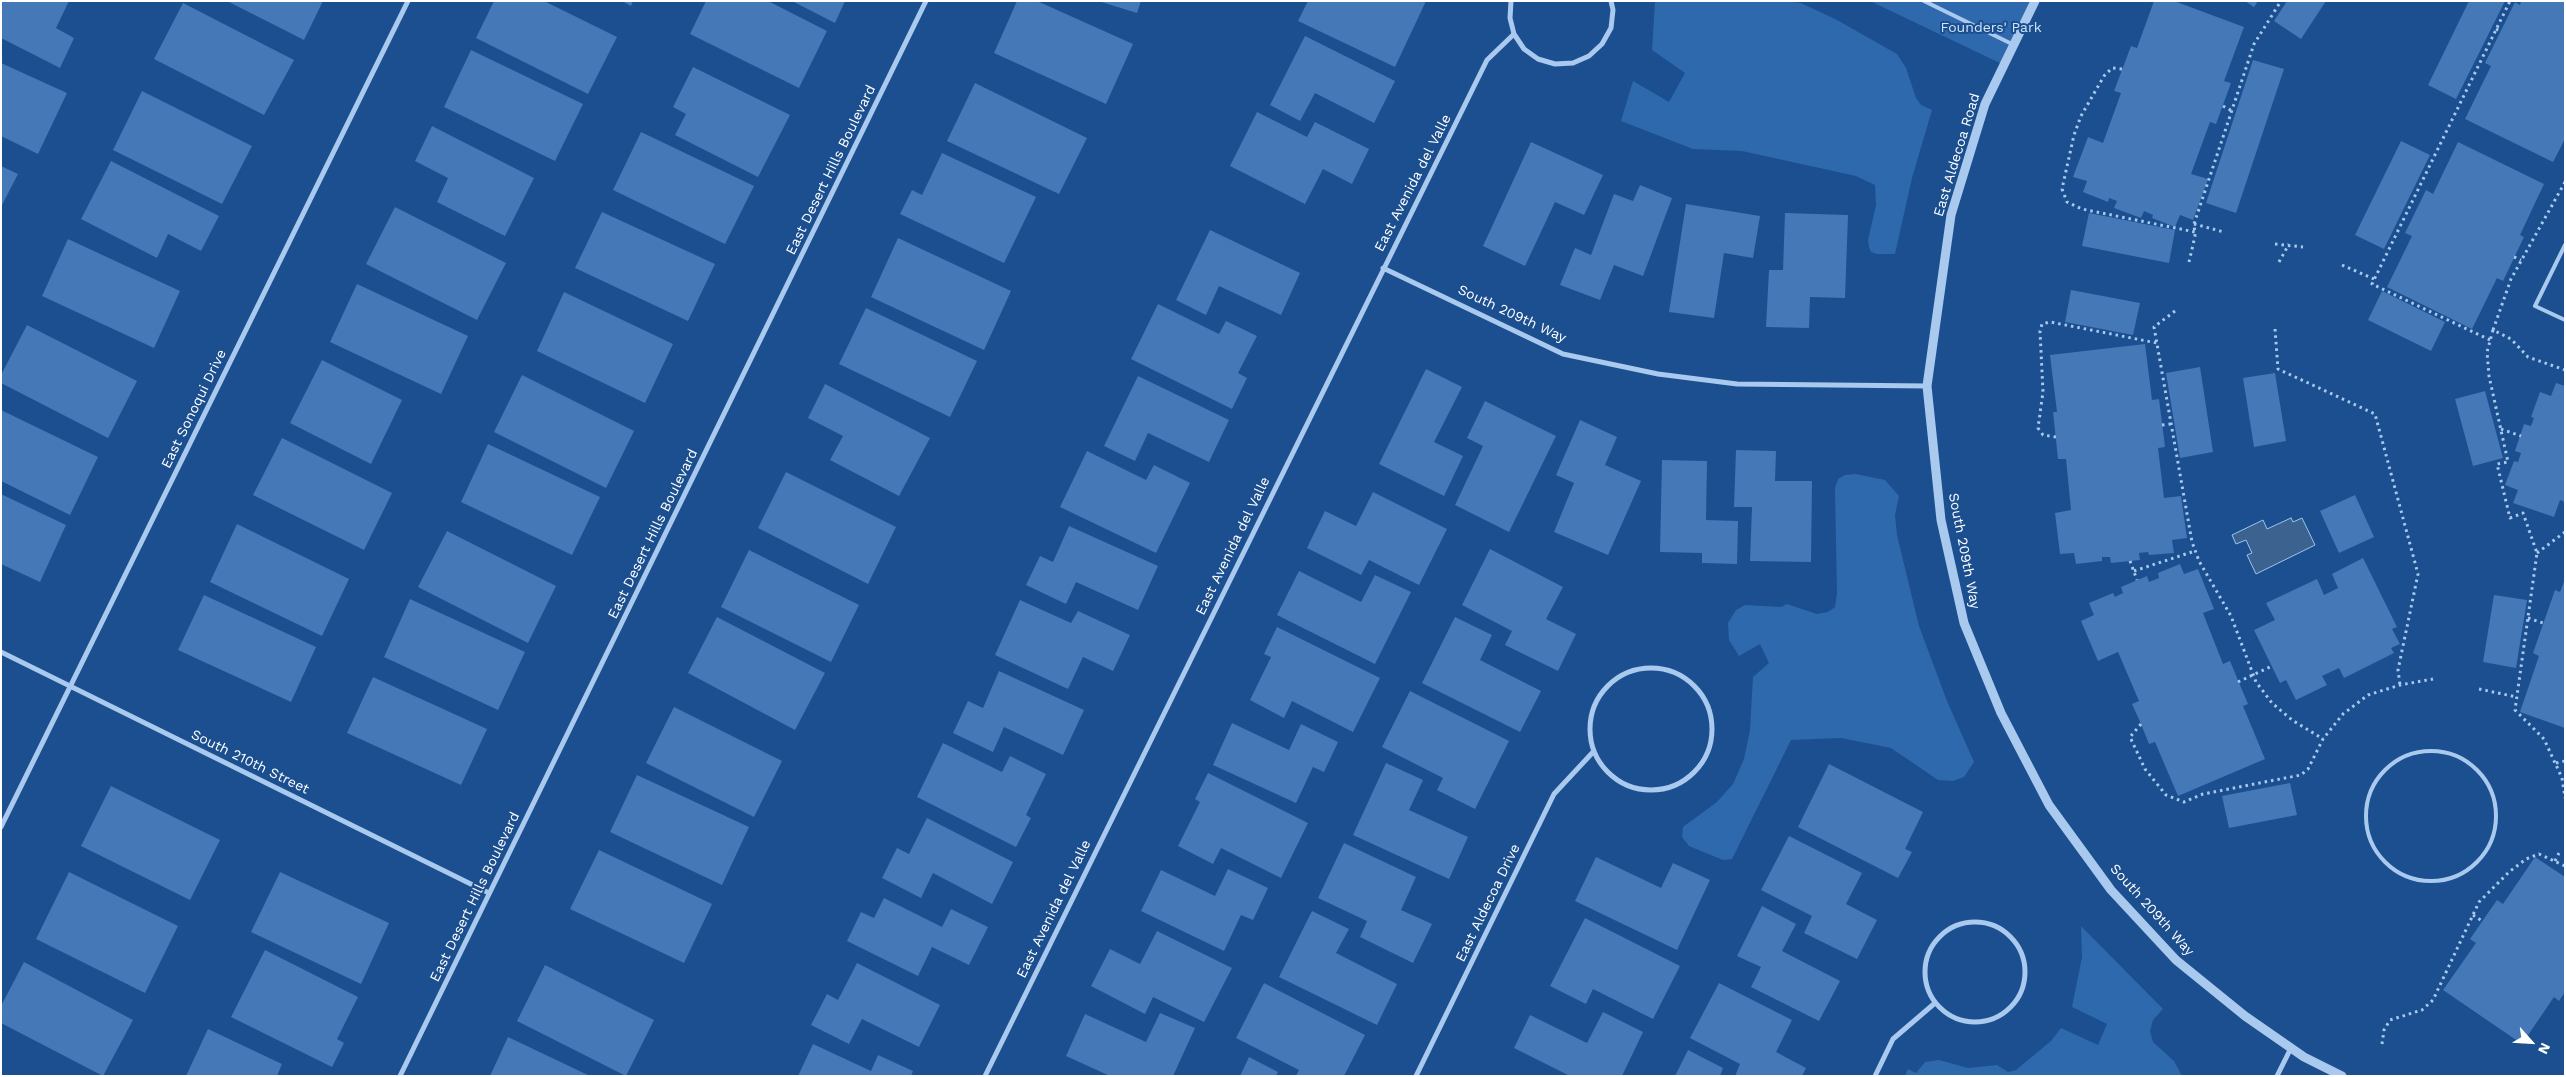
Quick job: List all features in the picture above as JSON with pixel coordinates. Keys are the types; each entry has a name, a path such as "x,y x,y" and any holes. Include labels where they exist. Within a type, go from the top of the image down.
{"street":[{"name":"East Sonoqui Drive","path":"1,827 408,1"},
{"name":"East Desert Hills Boulevard","path":"400,1076 926,1"},
{"path":"1511,1 1510,18 1514,34 1524,48 1538,59 1555,64 1573,63 1589,56 1602,44 1610,28 1613,10 1611,1"},
{"name":"East Aldecoa Road","path":"1927,386 1951,215 1985,104 2035,1"},
{"name":"East Avenida del Valle","path":"985,1076 1487,60 1514,34"},
{"name":"South 209th Way","path":"1383,268 1563,354 1658,374 1737,384 1927,386 1941,520 1964,624 2001,713 2049,805 2111,890 2176,960 2244,1016 2332,1074 2342,1076"},
{"name":"South 210th Street","path":"1,652 489,893"},
{"path":"1654,668 1673,672 1690,682 1703,697 1711,716 1712,735 1707,755 1695,772 1678,784 1659,790 1639,789 1620,782 1604,769 1594,751 1590,731 1593,711 1602,693 1616,680 1634,671 1654,668"},
{"name":"East Aldecoa Drive","path":"1416,1076 1554,794 1594,751"},
{"path":"1965,922 1981,922 1998,927 2012,937 2021,951 2025,975 2018,998 2007,1011 1993,1019 1969,1022 1946,1014 1935,1003 1927,988 1924,971 1927,955 1936,940 1949,928 1965,922"},
{"path":"1875,1076 1893,1039 1935,1003"},
{"path":"2277,1076 2291,1048"}],"lane":[{"path":"1924,1 2014,45"},
{"path":"2565,245 2534,306 2565,320"},
{"path":"2438,752 2458,757 2474,767 2486,782 2494,800 2496,820 2491,840 2480,859 2463,873 2443,880 2421,881 2394,870 2382,860 2370,841 2366,819 2369,797 2379,776 2396,762 2416,753 2438,752"}],"path":[{"path":"2190,262 2194,224 2254,44 2281,1"},
{"path":"2490,340 2372,284 2444,141 2453,114 2510,1"},
{"path":"2496,29 2500,31"},
{"path":"2122,69 2112,68 2081,116 2074,135 2062,189 2067,202 2082,209 2194,232"},
{"path":"2223,106 2232,111"},
{"path":"2410,208 2416,211"},
{"path":"2194,224 2224,232"},
{"path":"2275,244 2303,247"},
{"path":"2279,262 2289,244"},
{"path":"2514,257 2521,260"},
{"path":"2342,265 2374,280"},
{"path":"2175,311 2154,327 2195,551 2231,616 2256,682 2272,703 2292,720 2323,739"},
{"path":"2056,437 2043,435 2038,428 2043,392 2040,331 2042,324 2050,322 2157,343"},
{"path":"2275,329 2278,369 2375,414 2418,574 2398,670 2400,685"},
{"path":"2493,330 2487,352 2489,376 2508,462 2497,464 2510,518 2524,513 2537,553 2515,710 2544,739 2562,778 2565,798"},
{"path":"2162,425 2171,424"},
{"path":"2501,429 2520,436"},
{"path":"2537,553 2565,532"},
{"path":"2134,571 2195,551"},
{"path":"2130,561 2137,580"},
{"path":"2528,618 2543,623"},
{"path":"2238,682 2272,666"},
{"path":"2141,724 2130,737 2145,769 2166,795 2184,802 2203,794 2301,775 2308,769 2323,739 2343,714 2368,696 2400,685 2434,679"},
{"path":"2480,689 2517,698"},
{"path":"2556,763 2565,761"},
{"path":"2555,861 2559,853"},
{"path":"2382,1044 2384,1030 2390,1020 2422,1010 2433,1000 2480,902 2509,872 2526,858 2539,854 2565,866"},
{"path":"2473,915 2482,921"}],"green space":[{"path":"1655,1 1783,1 1801,3 1837,20 1897,54 1906,68 1916,98 1921,105 1932,110 1912,178 1895,254 1877,254 1871,252 1869,247 1868,240 1876,205 1875,185 1856,176 1742,151 1693,149 1621,121 1633,81 1669,102 1685,73 1652,50"},
{"name":"Founders' Park","path":"1870,1 2035,1 2004,65"},
{"path":"1856,474 1885,480 1899,496 1895,515 1897,535 1919,626 1947,701 1974,762 1964,777 1953,781 1938,780 1891,748 1841,738 1791,740 1732,859 1723,860 1689,846 1682,837 1683,827 1717,802 1733,784 1744,759 1750,730 1753,677 1769,663 1760,644 1739,656 1729,640 1728,623 1736,610 1745,605 1781,607 1787,604 1817,614 1828,612 1835,607 1837,593 1835,488 1838,479 1845,475"},
{"path":"2081,926 2163,1009 2153,1020 2150,1031 2153,1042 2174,1061 2182,1076 1905,1076 1908,1069 1916,1073 1925,1062 1939,1060 1968,1068 1997,1065 2008,1072 2016,1070 2051,1041 2061,1028 2098,1045 2107,1024 2072,1007 2082,957"}],"shaded area":[{"path":"2291,518 2293,522 2302,518 2315,545 2256,574 2247,555 2252,553 2246,540 2236,544 2232,535 2263,520 2267,529"}],"building":[{"path":"1,1 69,1 56,28 74,38 60,68 1,38"},
{"path":"227,1 323,1 304,40"},
{"path":"494,1 544,1 617,37 588,94 476,38"},
{"path":"622,1 633,1 631,6"},
{"path":"706,1 768,1 827,31 799,88 690,34"},
{"path":"792,1 845,1 835,23"},
{"path":"1017,1 1037,1 1133,44 1106,104 994,53"},
{"path":"1098,1 1141,1 1137,13"},
{"path":"1308,1 1426,1 1395,67 1298,21"},
{"path":"2154,1 2174,1 2244,27 2224,81 2231,83 2216,124 2210,122 2191,174 2208,179 2193,220 2180,215 2175,227 2152,218 2153,215 2144,211 2141,218 2114,208 2117,201 2109,198 2108,202 2083,192 2087,181 2073,177 2088,137 2103,143 2121,93 2114,91 2131,46 2137,48"},
{"path":"2245,1 2258,1 2254,7"},
{"path":"2287,1 2326,1 2301,39 2274,21"},
{"path":"2469,1 2505,1 2456,99 2428,85"},
{"path":"2521,1 2565,1 2565,139 2553,162 2465,119 2491,66 2485,63 2515,2 2520,5"},
{"path":"183,3 294,60 264,115 154,59"},
{"path":"1305,36 1395,81 1374,123 1315,93 1300,121 1270,105"},
{"path":"471,50 583,104 555,161 444,107"},
{"path":"2253,60 2284,69 2236,213 2206,203"},
{"path":"1,63 67,93 38,154 1,136"},
{"path":"693,67 790,115 758,177 675,135 686,114 673,107"},
{"path":"975,83 1087,138 1059,194 947,141"},
{"path":"142,91 252,146 222,204 113,150"},
{"path":"1257,112 1307,137 1315,122 1369,149 1352,184 1323,169 1305,204 1230,166"},
{"path":"432,126 534,178 505,236 437,202 448,178 415,161"},
{"path":"641,132 754,186 725,244 613,190"},
{"path":"2401,141 2430,155 2384,249 2355,235"},
{"path":"1531,142 1603,175 1584,215 1555,202 1525,266 1483,246"},
{"path":"2458,142 2544,184 2520,235 2524,237 2503,281 2497,278 2472,329 2387,287 2412,236 2405,233 2426,190 2433,194"},
{"path":"942,153 1036,197 1004,263 900,214 912,190 922,195"},
{"path":"111,161 219,216 201,251 168,234 157,258 81,219"},
{"path":"1,166 18,174 1,207"},
{"path":"1640,185 1672,198 1643,276 1614,265 1600,300 1560,285 1575,248 1591,255 1614,194 1633,201"},
{"path":"1686,204 1760,216 1753,258 1724,253 1714,318 1669,312"},
{"path":"395,207 506,263 477,320 366,264"},
{"path":"602,212 715,264 688,321 575,268"},
{"path":"1785,213 1848,215 1845,298 1810,297 1809,328 1766,327 1769,270 1783,270"},
{"path":"2089,213 2175,230 2169,263 2082,246"},
{"path":"1210,230 1300,273 1281,315 1219,286 1206,315 1176,300"},
{"path":"898,238 1011,291 984,350 871,297"},
{"path":"68,239 180,291 154,348 42,296"},
{"path":"357,284 468,336 441,394 330,342"},
{"path":"2071,290 2140,303 2133,335 2065,322"},
{"path":"2382,291 2445,322 2431,351 2368,320"},
{"path":"564,292 673,344 645,403 537,351"},
{"path":"1158,304 1219,334 1226,321 1257,336 1238,373 1247,378 1232,409 1131,359"},
{"path":"866,308 977,361 950,417 839,364"},
{"path":"27,325 137,381 108,438 1,383 1,375"},
{"path":"2145,344 2152,400 2159,399 2165,447 2158,448 2164,498 2181,496 2187,538 2172,540 2174,553 2149,555 2148,552 2139,553 2140,560 2111,563 2110,557 2102,557 2102,561 2076,564 2074,553 2060,554 2055,513 2071,510 2066,459 2058,459 2053,412 2057,412 2050,355"},
{"path":"322,360 402,400 371,464 290,423"},
{"path":"2200,367 2213,452 2180,458 2166,373"},
{"path":"1426,369 1462,387 1434,442 1463,456 1444,496 1379,464"},
{"path":"2275,373 2286,441 2254,447 2243,378"},
{"path":"522,375 634,431 606,488 494,432"},
{"path":"1138,376 1229,420 1209,462 1148,433 1135,461 1104,446"},
{"path":"2556,383 2565,386 2565,502 2560,500 2554,517 2513,503 2518,490 2505,485 2514,461 2518,462 2521,453 2515,451 2524,424 2531,426 2534,418 2531,417 2540,392 2551,396"},
{"path":"825,384 930,438 899,496 830,460 843,436 808,418"},
{"path":"2485,391 2503,458 2473,466 2455,399"},
{"path":"1485,401 1556,436 1509,532 1455,505 1483,446 1467,438"},
{"path":"1,410 98,457 70,515 1,481"},
{"path":"1580,420 1617,437 1605,465 1641,481 1608,555 1554,532 1574,483 1556,475"},
{"path":"282,438 392,493 364,550 253,495"},
{"path":"488,444 600,497 572,555 461,502"},
{"path":"1736,450 1776,451 1775,481 1812,481 1811,562 1750,561 1752,507 1734,507"},
{"path":"1087,451 1146,480 1154,465 1190,483 1156,553 1060,507"},
{"path":"1662,460 1707,461 1706,520 1738,521 1737,564 1702,563 1702,553 1660,552"},
{"path":"786,472 896,527 868,584 758,528"},
{"path":"1373,492 1447,529 1419,585 1369,560 1361,575 1307,548 1325,511 1356,526"},
{"path":"1,494 66,525 40,582 1,564"},
{"path":"2355,495 2374,537 2339,553 2320,511"},
{"path":"237,524 349,579 322,636 210,582"},
{"path":"1069,526 1158,566 1138,610 1076,582 1066,604 1026,585 1040,556 1053,562"},
{"path":"447,531 556,586 528,643 418,587"},
{"path":"1490,549 1563,587 1546,619 1576,634 1558,671 1505,645 1512,631 1462,605"},
{"path":"749,550 859,605 831,662 721,607"},
{"path":"2363,558 2397,627 2392,629 2400,644 2391,648 2394,653 2344,678 2339,668 2322,676 2327,685 2296,700 2286,680 2280,683 2254,630 2275,620 2266,603 2317,579 2324,595 2338,588 2332,574"},
{"path":"2180,564 2184,574 2198,569 2214,609 2203,613 2223,664 2230,661 2248,704 2243,706 2265,759 2178,796 2155,742 2149,744 2132,704 2139,701 2118,652 2098,661 2081,621 2094,615 2089,603 2113,593 2115,597 2123,593 2121,587 2147,576 2149,582 2159,578 2158,573"},
{"path":"1299,571 1361,602 1375,575 1411,592 1375,664 1277,615"},
{"path":"2565,579 2565,728 2520,712 2539,656 2533,653 2555,590 2560,592"},
{"path":"204,595 316,647 291,702 178,650"},
{"path":"2494,595 2527,600 2516,668 2483,662"},
{"path":"410,599 525,652 498,710 384,657"},
{"path":"1020,600 1071,623 1078,611 1130,635 1113,671 1083,657 1068,689 995,655"},
{"path":"717,617 825,673 795,730 688,673"},
{"path":"1455,617 1492,635 1480,660 1541,691 1520,732 1422,683"},
{"path":"1277,627 1380,678 1353,732 1292,701 1284,718 1250,700 1271,657 1264,654"},
{"path":"999,671 1084,710 1063,755 1004,727 993,752 953,733 968,701 983,708"},
{"path":"373,677 487,729 461,785 347,733"},
{"path":"1410,691 1509,741 1475,809 1437,790 1443,778 1382,747"},
{"path":"674,707 782,761 754,817 646,763"},
{"path":"1232,723 1289,750 1301,724 1338,742 1324,772 1313,767 1296,803 1213,765"},
{"path":"943,743 1002,772 1010,756 1046,774 1026,815 1031,818 1016,847 917,797"},
{"path":"1386,763 1423,780 1409,810 1468,837 1449,879 1353,835"},
{"path":"1829,764 1923,812 1905,849 1912,852 1898,878 1798,827"},
{"path":"1208,773 1308,823 1281,878 1221,848 1213,864 1178,846 1200,802 1195,799"},
{"path":"637,775 749,827 722,885 610,832"},
{"path":"2290,783 2297,815 2229,828 2222,796"},
{"path":"111,786 220,840 190,900 81,846"},
{"path":"927,818 1013,862 992,904 933,873 921,898 882,878 897,848 909,854"},
{"path":"1789,836 1862,873 1846,904 1877,920 1857,959 1804,933 1812,916 1761,890"},
{"path":"1344,843 1416,877 1401,910 1432,924 1413,963 1360,937 1367,921 1318,898"},
{"path":"599,850 712,904 684,963 570,909"},
{"path":"1596,857 1661,888 1673,863 1710,880 1677,950 1575,901"},
{"path":"2535,857 2565,877 2565,992 2559,1001 2554,997 2522,1044 2443,990 2476,943 2470,939 2497,900 2503,904"},
{"path":"1228,869 1268,888 1253,920 1241,915 1224,951 1141,911 1161,870 1215,896"},
{"path":"69,872 178,926 145,993 36,939"},
{"path":"280,872 389,923 361,984 251,932"},
{"path":"884,898 942,927 951,909 988,927 969,965 932,947 918,976 847,941 861,912 874,918"},
{"path":"1762,906 1796,924 1782,951 1840,981 1819,1021 1751,987 1761,967 1737,956"},
{"path":"1312,911 1349,929 1336,953 1397,984 1377,1025 1279,977"},
{"path":"1585,918 1680,966 1653,1019 1593,989 1586,1004 1550,986"},
{"path":"1157,931 1232,968 1204,1022 1153,997 1145,1014 1091,986 1110,949 1140,964"},
{"path":"265,950 358,997 337,1039 344,1043 332,1067 231,1017"},
{"path":"24,962 133,1020 103,1076 1,1023 1,1006"},
{"path":"857,963 940,1005 919,1047 862,1019 849,1044 811,1025 827,994 838,1000"},
{"path":"545,965 654,1020 626,1076 517,1021"},
{"path":"1264,983 1365,1035 1344,1076 1296,1076 1299,1070 1236,1038"},
{"path":"1719,983 1792,1020 1776,1052 1806,1068 1802,1076 1735,1076 1740,1064 1690,1038"},
{"path":"1603,1012 1643,1032 1622,1076 1570,1076 1514,1048 1530,1015 1587,1043"},
{"path":"1160,1013 1195,1028 1173,1076 1110,1076 1066,1056 1085,1014 1146,1042"},
{"path":"208,1029 282,1064 277,1076 186,1076"},
{"path":"508,1037 590,1076 490,1076"},
{"path":"813,1044 871,1071 878,1055 913,1071 911,1076 798,1076"},
{"path":"1688,1050 1723,1068 1720,1076 1675,1076"},
{"path":"1249,1057 1278,1072 1276,1076 1240,1076"}]}
